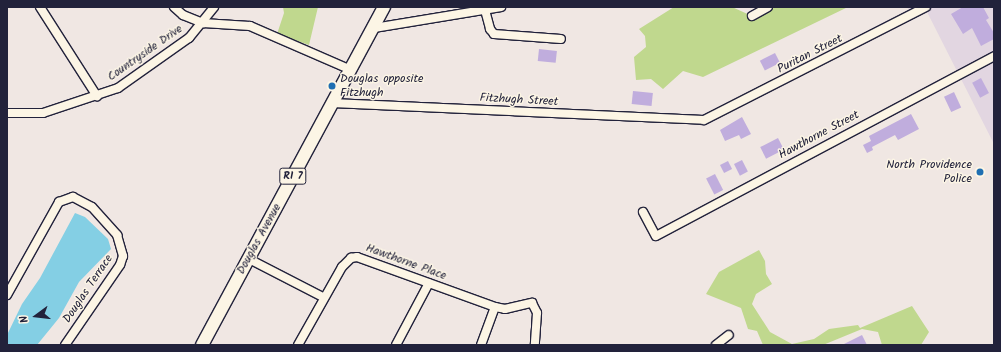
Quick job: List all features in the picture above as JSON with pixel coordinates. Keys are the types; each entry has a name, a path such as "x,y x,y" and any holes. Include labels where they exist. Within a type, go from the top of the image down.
{"main road":[{"name":"Douglas Avenue","path":"202,345 384,7"}],"street":[{"path":"40,7 98,96"},
{"path":"174,7 183,15 203,23 250,26 351,70"},
{"name":"Countryside Drive","path":"7,113 42,113 98,96 118,88 189,38 203,23 214,7"},
{"path":"374,28 501,7"},
{"path":"752,16 768,7"},
{"name":"Puritan Street","path":"704,120 926,7"},
{"path":"485,10 490,29 494,34 561,39"},
{"name":"Hawthorne Street","path":"643,212 656,236 994,56"},
{"name":"Fitzhugh Street","path":"332,103 704,120"},
{"name":"Douglas Terrace","path":"7,295 59,202 73,198 92,207 117,235 123,256 120,265 65,345"},
{"name":"Hawthorne Place","path":"323,297 342,267 351,258 357,256 495,307 506,309 532,303 537,313 535,345"},
{"path":"249,259 323,297 298,345"},
{"path":"396,345 429,283"},
{"path":"481,345 495,307"},
{"path":"716,345 729,334"}],"shaded area":[{"path":"907,7 994,7 994,144 926,10 912,16"}],"green space":[{"path":"283,7 318,7 309,45 277,34 284,13"},
{"path":"674,7 732,7 752,16 768,7 848,7 703,77 683,71 663,89 651,79 636,80 634,57 646,47 645,36 639,29"},
{"path":"759,250 765,261 766,274 772,284 756,294 752,304 770,332 792,344 814,339 829,329 858,325 860,328 912,306 929,332 921,345 882,345 878,332 862,329 823,345 763,345 757,331 748,329 741,308 706,294 719,272"}],"water":[{"path":"75,213 85,217 108,239 111,249 79,282 59,318 37,345 7,345 7,335 22,304 40,278"}],"building":[{"path":"963,7 983,7 989,18 986,20 994,33 994,39 981,46 972,28 963,34 951,14"},
{"path":"539,49 557,51 556,63 538,61"},
{"path":"775,53 780,63 765,71 760,61"},
{"path":"981,78 989,93 980,98 972,83"},
{"path":"633,91 653,93 652,106 632,104"},
{"path":"954,92 961,107 951,112 944,97"},
{"path":"911,114 919,129 898,140 895,135 872,147 873,150 867,153 863,145 871,141 869,136"},
{"path":"742,117 751,134 741,139 739,135 725,141 720,130"},
{"path":"778,138 784,150 766,159 760,147"},
{"path":"742,160 748,172 740,176 734,164"},
{"path":"728,161 732,169 724,173 720,165"},
{"path":"715,174 723,190 714,195 706,179"},
{"path":"862,335 867,345 842,345"}],"place":[{"name":"Douglas opposite Fitzhugh","path":"332,86"},
{"name":"North Providence Police","path":"980,172"}]}
